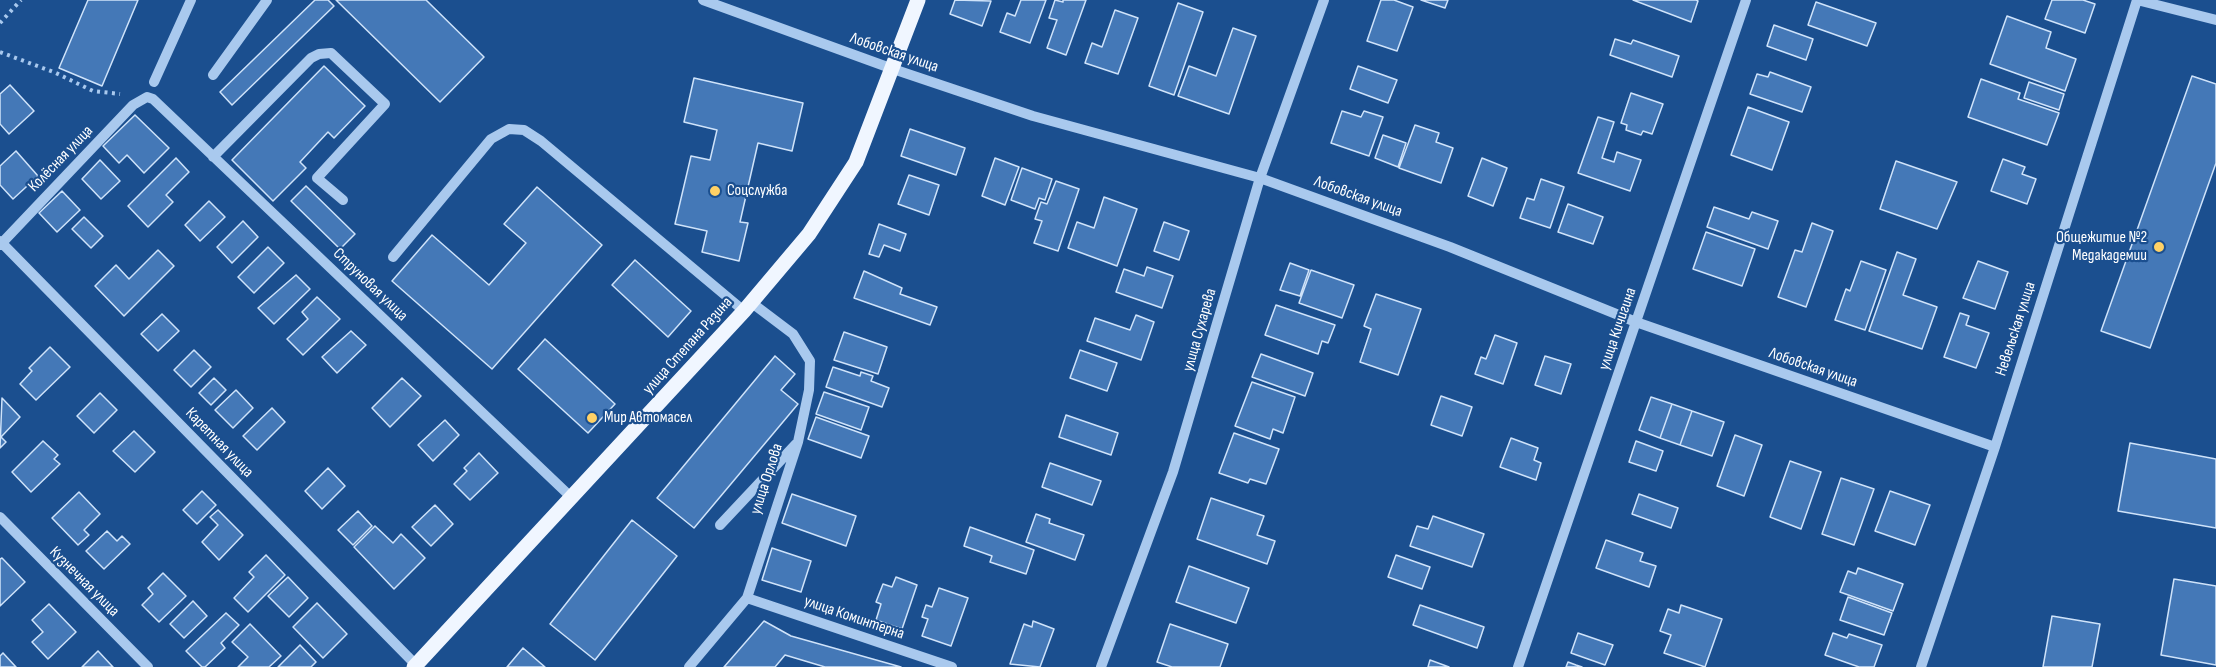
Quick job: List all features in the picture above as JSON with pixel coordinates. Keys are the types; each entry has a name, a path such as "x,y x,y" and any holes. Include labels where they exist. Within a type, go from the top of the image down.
{"main road":[{"path":"893,69 918,0"},
{"name":"улица Степана Разина","path":"415,666 748,307 809,234 856,162 893,69"}],"street":[{"path":"154,82 191,0"},
{"path":"213,75 267,0"},
{"name":"Лобовская улица","path":"703,0 893,69 1033,116 1260,178 1450,247 1636,322 1995,447"},
{"name":"улица Сухарева","path":"1101,667 1173,472 1260,178 1324,0"},
{"name":"улица Кичигина","path":"1518,667 1746,0"},
{"path":"2137,0 2216,20"},
{"name":"Невельская улица","path":"1921,667 1995,447 2137,0"},
{"path":"213,157 311,58 319,54 331,53 385,104 317,178 343,200"},
{"name":"Струновая улица","path":"147,97 158,101 213,157 572,498"},
{"name":"Колёсная улица","path":"1,243 133,105 147,97"},
{"name":"улица Орлова","path":"393,257 491,139 510,129 524,130 748,307 793,334 810,361 809,390 798,442 747,598 689,667"},
{"name":"Каретная улица","path":"1,243 415,666"},
{"path":"720,525 798,442"},
{"name":"Кузнечная улица","path":"0,517 147,667"},
{"name":"улица Коминтерна","path":"747,598 952,667"}],"path":[{"path":"0,22 21,0"},
{"path":"0,52 56,73 93,91 147,97"}],"building":[{"path":"88,0 138,0 102,86 59,68"},
{"path":"315,0 328,0 334,6 232,105 220,92"},
{"path":"336,0 426,0 484,57 440,102"},
{"path":"955,0 991,1 982,26 950,14"},
{"path":"1021,0 1046,0 1030,43 1000,32 1007,13 1015,16"},
{"path":"1055,0 1063,2 1063,0 1086,0 1066,55 1047,48 1057,20 1049,18"},
{"path":"1381,0 1394,0 1413,7 1397,51 1367,41"},
{"path":"1421,0 1448,0 1445,8"},
{"path":"1633,0 1696,0 1698,1 1691,22"},
{"path":"2052,0 2083,0 2095,4 2085,33 2045,19"},
{"path":"1816,2 1876,23 1867,46 1808,25"},
{"path":"1178,3 1203,12 1174,95 1149,86"},
{"path":"1115,10 1138,18 1118,74 1085,63 1092,43 1102,47"},
{"path":"2007,16 2051,32 2046,48 2076,59 2065,91 1990,64"},
{"path":"1774,25 1813,39 1806,60 1767,46"},
{"path":"1233,28 1256,36 1229,114 1178,96 1189,66 1216,76"},
{"path":"1615,39 1631,44 1633,40 1679,56 1672,77 1610,55"},
{"path":"324,66 365,106 334,138 328,132 300,162 306,168 273,201 232,160"},
{"path":"1358,66 1397,80 1388,103 1350,89"},
{"path":"1770,72 1811,87 1802,112 1750,94 1757,74 1768,77"},
{"name":"Общежитие №2 Медакадемии","path":"2192,76 2216,84 2216,163 2150,348 2101,331"},
{"name":"Соцслужба","path":"694,78 803,103 792,151 758,143 740,222 748,223 739,261 702,252 707,231 675,224 691,156 710,160 717,130 684,122"},
{"path":"1981,79 2020,93 2018,99 2059,113 2047,145 1968,117"},
{"path":"2029,82 2064,94 2059,110 2024,98"},
{"path":"10,85 34,111 9,134 0,124 0,94"},
{"path":"1631,93 1663,104 1652,134 1643,131 1641,135 1626,130 1627,125 1621,123"},
{"path":"1748,107 1789,122 1772,170 1731,155"},
{"path":"1342,111 1361,117 1364,111 1383,117 1369,156 1331,143"},
{"path":"135,115 169,148 144,173 127,155 119,163 103,146"},
{"path":"1598,117 1614,122 1602,158 1614,162 1617,152 1641,160 1630,191 1578,173"},
{"path":"1415,125 1439,133 1436,142 1453,148 1441,183 1399,168"},
{"path":"910,129 965,148 956,175 901,156"},
{"path":"1383,135 1406,143 1398,167 1375,158"},
{"path":"16,151 38,176 13,199 0,185 0,166"},
{"path":"176,158 189,172 166,195 173,202 148,227 128,206"},
{"path":"995,158 1019,167 1005,205 982,196"},
{"path":"1482,158 1507,168 1493,206 1468,196"},
{"path":"2003,159 2025,167 2022,174 2036,179 2027,204 1991,191"},
{"path":"100,160 120,181 101,199 82,179"},
{"path":"1896,161 1957,182 1937,229 1880,209"},
{"path":"1022,168 1052,179 1045,200 1039,198 1035,209 1011,200"},
{"path":"909,175 939,185 929,215 898,204"},
{"path":"1541,179 1564,187 1550,228 1520,218 1527,198 1534,200"},
{"path":"1056,181 1079,189 1058,251 1034,243 1042,221 1035,219 1041,202 1047,204"},
{"path":"306,186 355,234 340,249 291,201"},
{"path":"537,187 602,245 492,369 392,281 432,235 489,285 526,243 504,224"},
{"path":"62,191 80,210 57,232 39,213"},
{"path":"1104,197 1137,209 1117,266 1068,248 1077,222 1094,228"},
{"path":"209,201 225,217 200,241 185,225"},
{"path":"1568,204 1603,217 1593,244 1558,232"},
{"path":"1714,207 1749,219 1752,212 1778,221 1768,249 1707,227"},
{"path":"84,217 103,236 91,248 72,229"},
{"path":"243,221 258,237 232,263 217,247"},
{"path":"1164,222 1189,231 1179,260 1154,251"},
{"path":"1812,223 1833,231 1806,307 1778,297 1795,250 1802,252"},
{"path":"879,224 906,234 900,251 884,245 879,257 869,254"},
{"path":"1706,232 1755,249 1742,286 1693,269"},
{"path":"268,247 284,263 254,293 238,277"},
{"path":"158,250 174,266 124,316 95,286 116,265 129,279"},
{"path":"1897,252 1916,259 1903,295 1937,307 1922,349 1869,331"},
{"path":"635,260 691,311 668,337 612,285"},
{"path":"1861,261 1886,270 1865,330 1835,320 1846,289 1850,291"},
{"path":"1978,261 2008,272 1995,309 1963,298"},
{"path":"1290,263 1309,270 1300,296 1280,290"},
{"path":"1147,267 1173,276 1162,308 1116,292 1124,269 1144,276"},
{"path":"1311,270 1354,285 1342,318 1299,303"},
{"path":"864,271 902,288 900,294 937,307 930,325 854,298"},
{"path":"296,275 310,289 274,324 258,308"},
{"path":"1376,294 1421,309 1398,375 1360,362 1371,329 1364,326"},
{"path":"317,297 340,319 303,355 287,339 308,319 302,312"},
{"path":"1276,305 1335,325 1328,343 1322,341 1318,354 1265,335"},
{"path":"1960,313 1969,316 1966,325 1989,333 1976,368 1944,357"},
{"path":"162,314 179,331 158,351 141,334"},
{"path":"1136,315 1154,322 1141,360 1087,341 1095,318 1130,330"},
{"path":"351,331 366,345 337,373 322,357"},
{"path":"844,332 887,347 878,374 834,360"},
{"path":"1495,335 1517,343 1503,384 1475,374 1481,357 1486,359"},
{"path":"545,339 615,404 588,433 518,369"},
{"path":"50,347 70,367 36,400 20,384 32,371 29,368"},
{"path":"194,350 211,367 191,387 174,370"},
{"path":"1080,350 1117,363 1107,391 1070,378"},
{"path":"1261,354 1313,373 1305,396 1252,377"},
{"path":"775,356 795,374 781,390 798,404 694,528 657,498"},
{"path":"1545,356 1571,364 1561,394 1535,385"},
{"path":"833,367 860,376 861,372 873,376 871,381 889,388 882,407 826,387"},
{"path":"214,378 226,390 211,405 199,393"},
{"path":"402,378 421,396 390,427 372,408"},
{"path":"1252,382 1295,397 1283,433 1273,429 1270,439 1235,426"},
{"path":"236,390 253,408 233,428 215,410"},
{"path":"824,392 869,407 861,430 816,414"},
{"path":"100,393 117,410 94,433 77,416"},
{"path":"1441,396 1472,407 1462,436 1431,425"},
{"path":"1651,397 1672,404 1660,438 1639,430"},
{"path":"2,398 20,417 1,437 6,442 0,448"},
{"path":"1672,404 1692,411 1680,445 1660,438"},
{"path":"272,408 285,422 257,450 243,436"},
{"path":"1692,411 1724,422 1712,456 1680,445"},
{"path":"1066,415 1118,433 1111,455 1059,437"},
{"path":"816,417 869,436 861,458 808,439"},
{"path":"445,420 459,435 433,461 418,445"},
{"path":"134,431 155,452 135,472 113,451"},
{"path":"1234,433 1279,449 1266,484 1250,479 1248,483 1219,473"},
{"path":"1735,435 1762,445 1744,496 1717,486"},
{"path":"1511,438 1538,448 1534,460 1541,463 1536,480 1500,467"},
{"path":"43,441 58,455 54,459 60,464 31,492 12,472"},
{"path":"1636,441 1663,451 1656,471 1629,462"},
{"path":"2130,443 2216,459 2216,528 2118,511"},
{"path":"479,453 498,473 470,500 454,484 467,471 464,468"},
{"path":"1790,461 1821,472 1801,529 1770,517"},
{"path":"1050,463 1101,481 1092,505 1042,487"},
{"path":"328,468 345,486 322,509 305,491"},
{"path":"1841,478 1874,489 1854,545 1822,534"},
{"path":"202,491 216,505 197,524 183,510"},
{"path":"1890,491 1930,505 1915,545 1875,531"},
{"path":"79,492 100,514 84,530 89,535 78,545 52,518"},
{"path":"792,494 856,516 846,546 782,523"},
{"path":"1639,494 1678,508 1671,528 1632,514"},
{"path":"1211,498 1264,516 1257,535 1275,541 1267,564 1197,539"},
{"path":"435,505 453,524 431,546 412,527"},
{"path":"218,510 243,535 219,560 202,542 218,525 210,517"},
{"path":"358,511 372,526 353,545 338,530"},
{"path":"1036,514 1050,519 1049,523 1084,535 1075,560 1026,542"},
{"path":"1433,516 1484,534 1472,567 1410,546 1417,526 1428,529"},
{"path":"632,520 677,556 595,660 550,624"},
{"path":"375,526 393,543 401,534 425,558 394,589 354,547"},
{"path":"970,527 1034,550 1026,574 990,562 992,556 964,546"},
{"path":"107,531 117,541 122,536 130,544 104,569 86,551"},
{"path":"1606,540 1643,553 1640,561 1656,566 1649,587 1596,568"},
{"path":"772,548 811,561 801,592 762,580"},
{"path":"266,555 285,575 248,612 234,598 254,577 249,572"},
{"path":"1396,555 1430,567 1422,589 1388,577"},
{"path":"2,558 25,582 0,606 0,559"},
{"path":"1189,566 1249,588 1236,623 1176,602"},
{"path":"1858,568 1903,584 1893,611 1840,592 1848,571 1856,574"},
{"path":"163,573 186,596 159,622 142,605 153,594 148,588"},
{"path":"288,577 308,598 289,617 268,596"},
{"path":"896,577 917,585 902,629 876,620 881,604 876,602 883,584 892,587"},
{"path":"2174,579 2216,586 2216,665 2161,655"},
{"path":"939,588 968,598 951,646 922,636 928,619 922,617 926,605 932,607"},
{"path":"1848,597 1892,613 1884,635 1840,620"},
{"path":"193,601 207,616 184,638 170,624"},
{"path":"317,603 347,634 323,658 293,627"},
{"path":"49,604 76,632 48,659 32,642 43,632 32,620"},
{"path":"1420,605 1484,627 1477,648 1413,625"},
{"path":"1681,605 1722,619 1705,667 1664,653 1671,635 1660,631 1668,609 1679,613"},
{"path":"226,613 239,625 221,643 225,648 205,667 202,667 186,651"},
{"path":"2052,616 2100,624 2092,667 2043,667"},
{"path":"764,621 791,636 901,667 825,667 785,655 775,667 724,667"},
{"path":"1033,621 1054,629 1040,667 1010,664 1024,624 1032,627"},
{"path":"250,624 281,656 269,667 238,667 248,657 232,642"},
{"path":"1170,624 1228,644 1220,667 1172,667 1157,662"},
{"path":"1578,633 1613,645 1605,665 1571,653"},
{"path":"1833,633 1847,638 1849,634 1882,645 1874,667 1859,667 1825,655"},
{"path":"300,645 316,662 311,667 278,667"},
{"path":"523,648 545,667 507,667"},
{"path":"98,651 113,667 82,667"},
{"path":"3,653 16,667 0,667 0,656"},
{"path":"1430,660 1449,667 1428,667"},
{"path":"1568,662 1576,665 1582,667 1566,667"}],"place":[{"name":"Соцслужба","path":"715,191"},
{"name":"Общежитие №2 Медакадемии","path":"2159,247"},
{"name":"Мир Автомасел","path":"592,418"}]}
